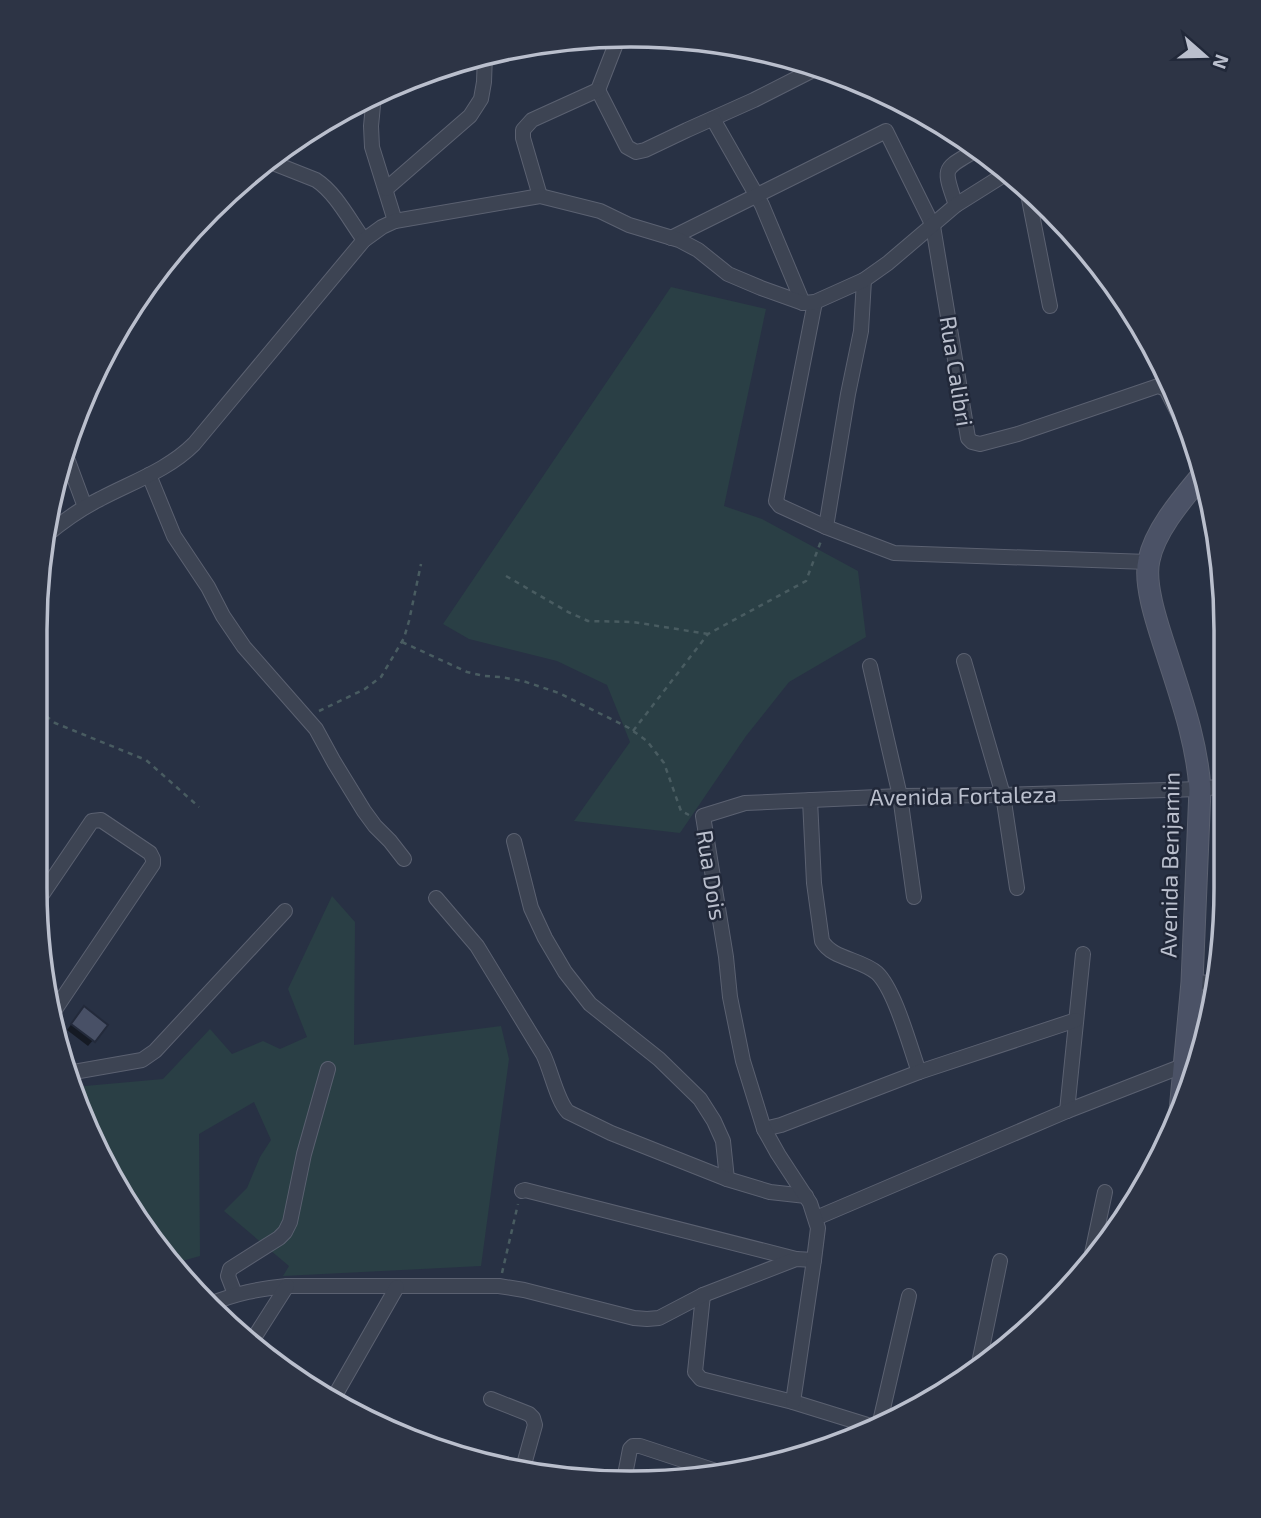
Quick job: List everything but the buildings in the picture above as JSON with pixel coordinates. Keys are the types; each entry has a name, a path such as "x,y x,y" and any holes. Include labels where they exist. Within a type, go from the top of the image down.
{"street":[{"path":"540,196 523,130 532,120 598,90 615,47"},
{"path":"386,189 470,116 481,99 485,66"},
{"path":"598,90 627,147 636,152 713,119 805,74"},
{"path":"373,107 372,147 395,222"},
{"path":"713,119 762,205 809,303 776,500 780,506 894,553 1148,562 1172,511 1195,484"},
{"path":"671,238 886,131 933,226"},
{"path":"956,205 946,176 947,170 968,155"},
{"path":"278,166 322,184 364,240"},
{"path":"56,527 85,507 180,458 364,240 382,227 395,222 540,196 600,211 629,225 680,240 698,250 728,274 809,303 864,280 956,205 998,178"},
{"path":"1030,206 1050,306"},
{"name":"Rua Calibri","path":"933,226 965,429 972,442 980,444 1018,434 1160,386"},
{"path":"826,527 861,331 864,280"},
{"path":"70,469 85,507"},
{"path":"149,475 174,536 208,587 223,616 244,647 316,729 348,786 375,826 404,859"},
{"name":"Avenida Benjamin","path":"1148,562 1155,612 1189,727 1198,765 1200,789 1203,983 1184,1070"},
{"path":"964,662 1003,795 1017,888"},
{"path":"870,666 900,796 914,897"},
{"name":"Avenida Fortaleza","path":"703,817 745,803 1214,787"},
{"path":"810,800 814,883 822,941 831,951 876,972 889,988 919,1072"},
{"name":"Rua Dois","path":"703,817 730,997 744,1061 764,1129 806,1196 816,1219"},
{"path":"47,887 92,821 101,820 150,853 153,859 153,864 59,1004"},
{"path":"514,841 531,908 565,972 590,1004 659,1059 700,1099 723,1141 727,1179"},
{"path":"436,898 488,962 543,1054 562,1107 568,1112 611,1133 727,1179 770,1192 806,1196"},
{"path":"77,1071 142,1060 155,1051 285,911"},
{"path":"1067,1111 1083,954"},
{"path":"764,1129 781,1125 919,1072 1076,1020"},
{"path":"793,1402 814,1260 818,1228 816,1219 1067,1111 1185,1065"},
{"path":"235,1294 228,1276 230,1269 279,1238 290,1222 304,1154 328,1069"},
{"path":"522,1191 796,1259 814,1260"},
{"path":"1095,1241 1105,1192"},
{"path":"219,1301 257,1289 287,1286 499,1286 647,1319 659,1318 703,1295 796,1259"},
{"path":"981,1354 1000,1261"},
{"path":"256,1334 287,1286"},
{"path":"336,1391 397,1287"},
{"path":"703,1295 695,1372 701,1379 862,1422"},
{"path":"881,1414 909,1296"},
{"path":"491,1399 533,1418 535,1425 525,1461"},
{"path":"626,1471 633,1446 702,1466"}],"path":[{"path":"633,731 708,634 806,581 826,527"},
{"path":"307,717 365,689 382,677 409,621 421,564"},
{"path":"506,576 588,621 633,622 708,634"},
{"name":"Rua Dois","path":"401,642 467,672 523,681 559,693 633,731 647,741 664,763 681,811 694,817 703,817"},
{"path":"47,717 55,723 146,760 200,807"},
{"path":"499,1286 522,1191"}],"green space":[{"path":"671,287 766,309 724,506 762,519 858,571 866,637 789,682 746,736 680,833 574,821 630,742 607,685 557,661 469,639 443,624"},
{"path":"332,896 355,922 354,1045 501,1026 509,1059 481,1266 283,1276 289,1266 224,1211 247,1188 260,1157 271,1140 254,1102 199,1134 200,1256 183,1261 146,1212 107,1145 82,1086 163,1079 210,1029 232,1054 263,1041 280,1049 307,1037 288,989"}]}
